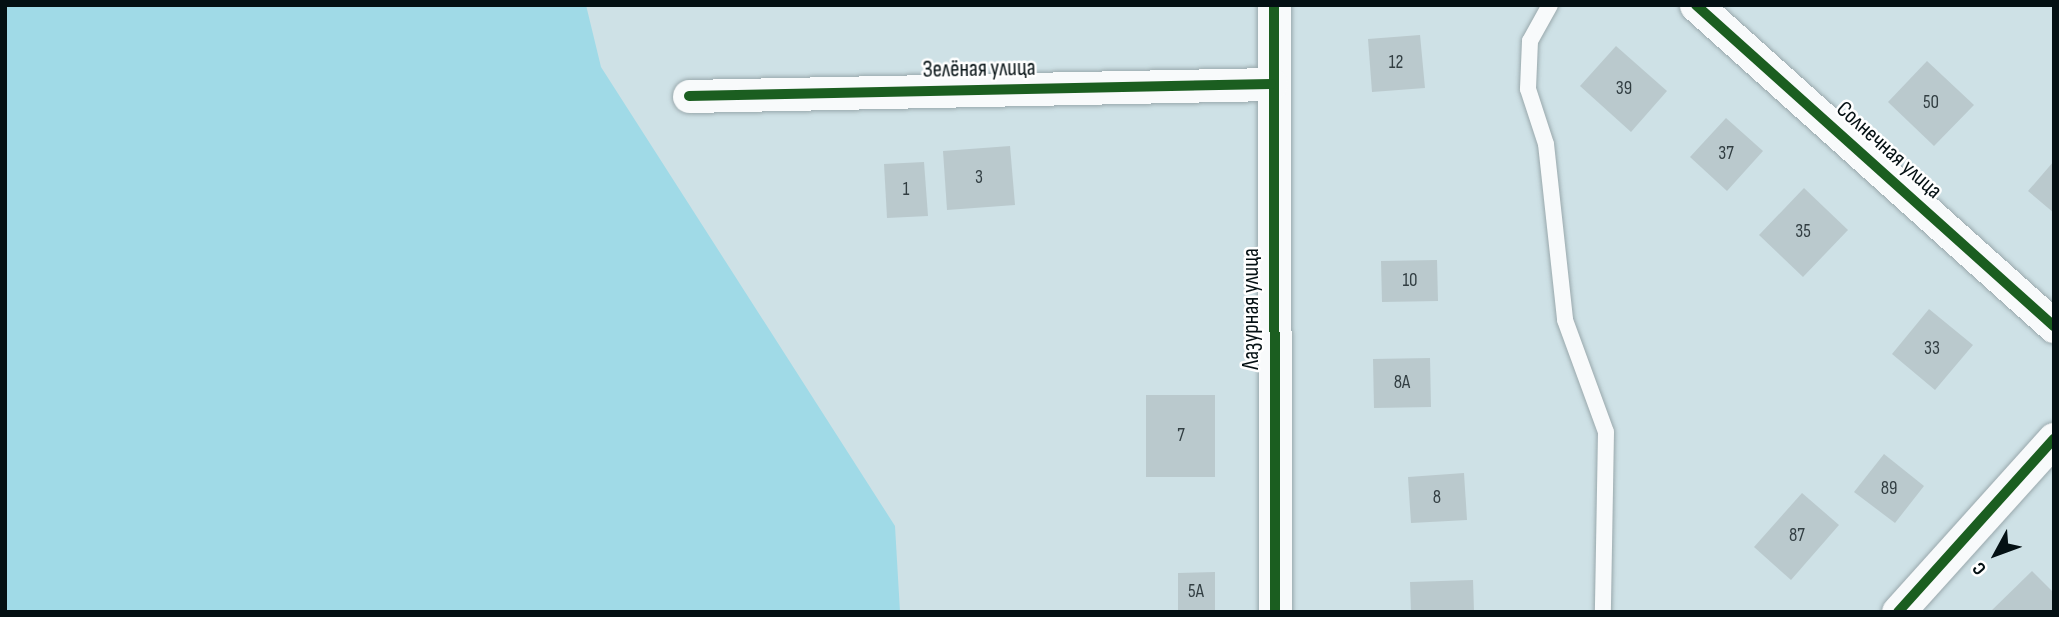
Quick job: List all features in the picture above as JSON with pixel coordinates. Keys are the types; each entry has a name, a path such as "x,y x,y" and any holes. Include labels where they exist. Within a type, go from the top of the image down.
{"street":[{"name":"Лазурная улица","path":"1273,5 1270,85 1275,612"},
{"name":"Солнечная улица","path":"1696,5 2054,326"},
{"name":"Зелёная улица","path":"689,96 1270,85"},
{"path":"1898,612 2054,439"}],"lane":[{"path":"1550,5 1530,41 1528,89 1546,144 1565,320 1606,432 1603,612"}],"shaded area":[{"path":"5,5 586,5 601,67 895,526 900,612 5,612"}],"building":[{"path":"1420,35 1425,88 1372,92 1368,39"},
{"path":"1616,46 1667,91 1631,132 1580,86"},
{"path":"1927,61 1974,105 1934,146 1888,102"},
{"path":"1726,118 1763,151 1727,191 1690,157"},
{"path":"1010,146 1015,205 947,210 943,151"},
{"path":"2054,161 2054,213 2028,191"},
{"path":"924,162 928,216 887,218 884,164"},
{"path":"1804,188 1848,230 1803,277 1759,235"},
{"path":"1437,260 1438,301 1382,302 1381,261"},
{"path":"1929,309 1973,345 1935,390 1892,354"},
{"path":"1430,358 1431,407 1374,408 1373,359"},
{"path":"1146,395 1215,395 1215,477 1146,477"},
{"path":"1884,454 1924,486 1895,523 1854,492"},
{"path":"1464,473 1467,520 1411,523 1408,477"},
{"path":"1802,493 1839,525 1791,580 1754,547"},
{"path":"2032,571 2054,593 2054,612 1990,612"},
{"path":"1215,572 1215,612 1178,612 1178,573"},
{"path":"1473,580 1474,612 1411,612 1410,582"}],"cycle path":[{"path":"1274,5 1275,612"},
{"path":"1696,5 2054,326"},
{"path":"689,96 1271,84"},
{"path":"1898,612 2054,439"}]}
